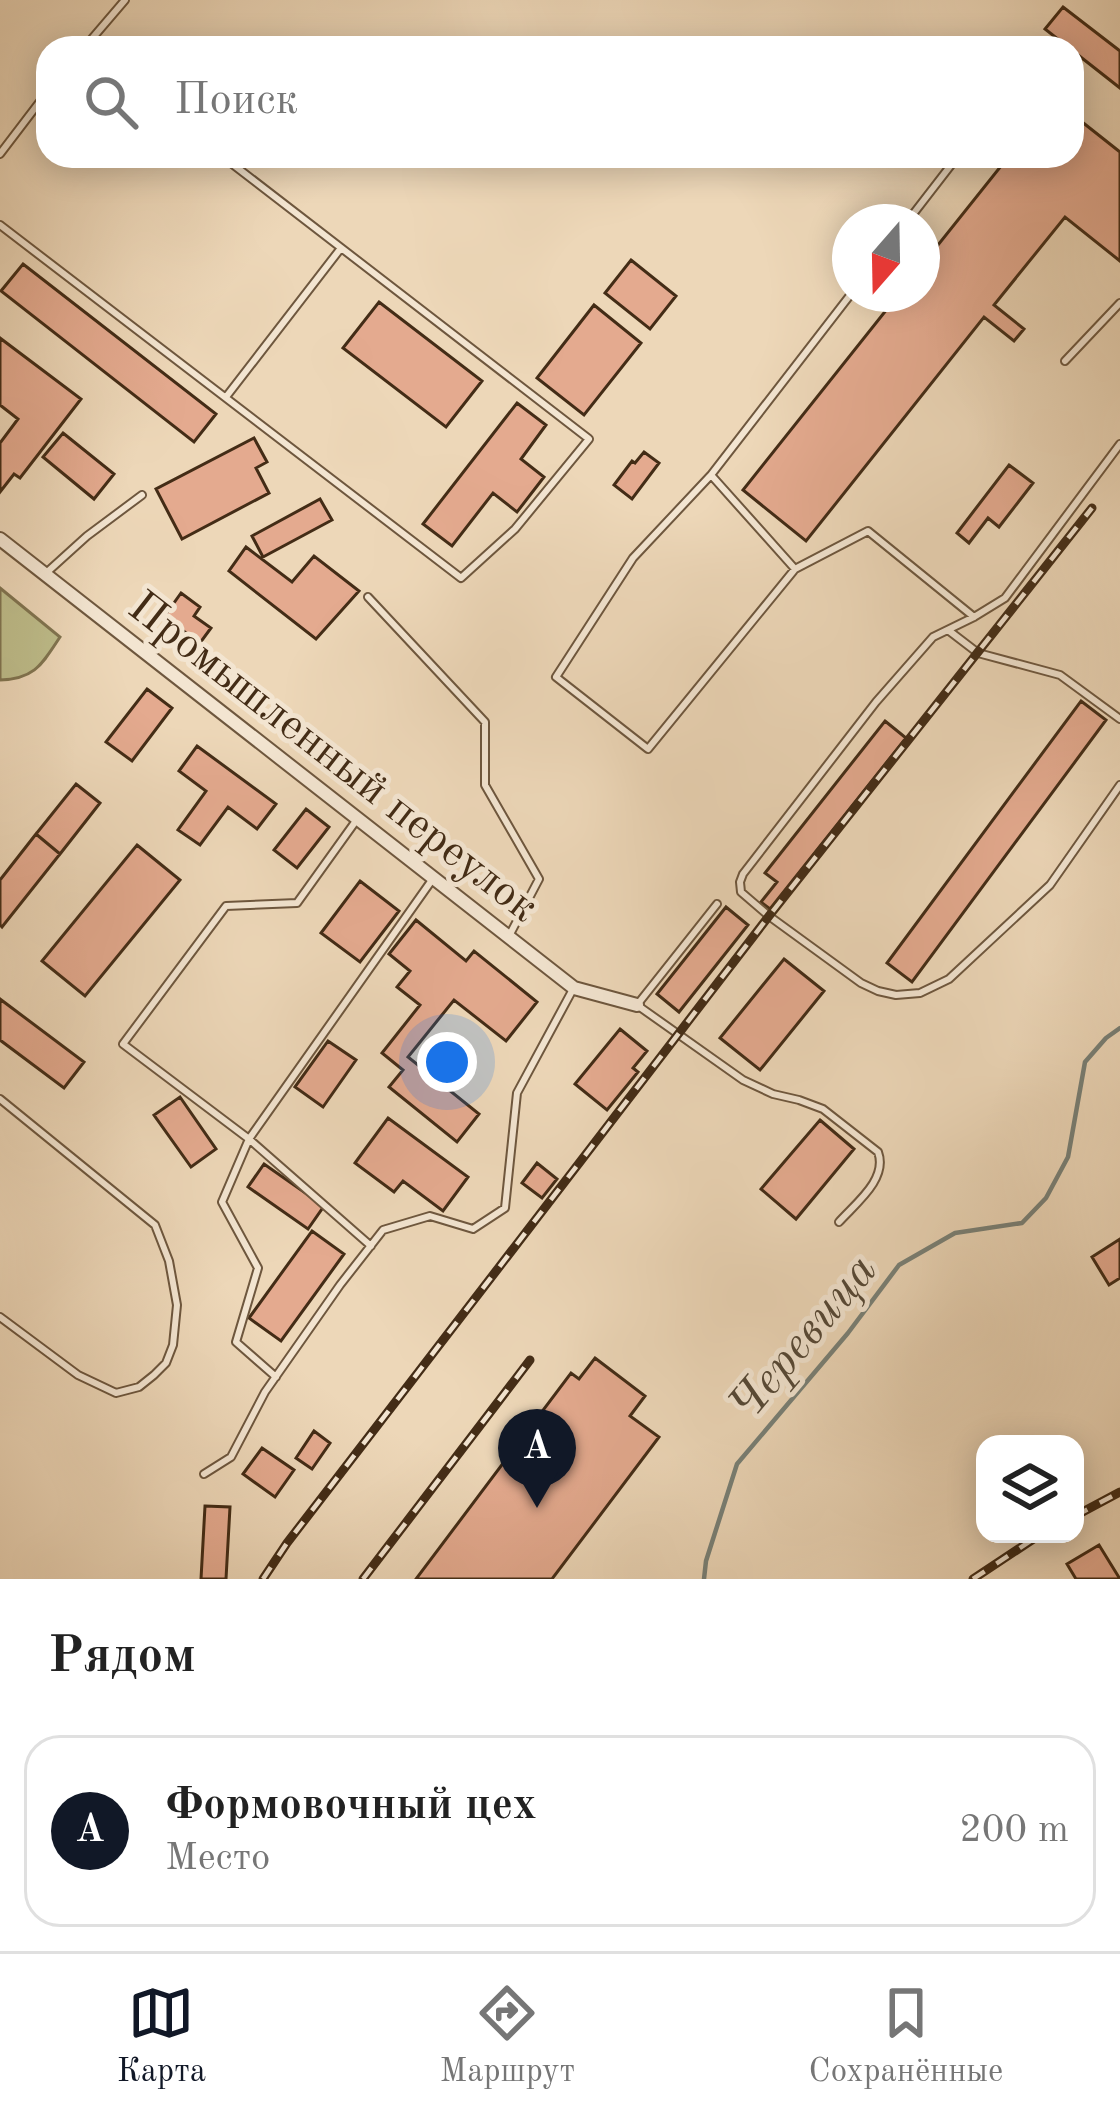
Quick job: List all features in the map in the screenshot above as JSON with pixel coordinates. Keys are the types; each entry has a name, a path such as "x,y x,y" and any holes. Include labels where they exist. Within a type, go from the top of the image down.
{"street":[{"name":"Промышленный переулок","path":"0,539 574,988 637,1005"}],"lane":[{"path":"94,36 125,0"},
{"path":"0,154 36,107"},
{"path":"0,225 461,578 515,529 589,439 238,168"},
{"path":"921,204 949,168"},
{"path":"226,397 341,248"},
{"path":"1065,361 1120,303"},
{"path":"837,312 711,475 633,558 556,677 647,748 795,569 868,531 974,617"},
{"path":"1120,444 1005,598 933,637 876,702 743,874 741,892 861,983 878,992 920,994 949,979 1051,885 1120,785"},
{"path":"711,475 795,569"},
{"path":"46,574 142,495"},
{"path":"368,597 485,722 485,785 539,879 509,936"},
{"path":"948,630 978,653 1060,675 1120,719"},
{"path":"358,818 297,903 226,906 123,1044 249,1139 371,1246"},
{"path":"276,1377 236,1342 258,1268 222,1202 249,1139 434,878"},
{"path":"717,904 637,1005 743,1081 823,1108 878,1152 881,1162 875,1181 839,1222"},
{"path":"204,1474 231,1456 276,1377 383,1230 430,1216 473,1229 505,1208 517,1093 574,988"},
{"path":"0,1099 155,1225 169,1262 177,1305 166,1363 139,1387 116,1393 78,1375 0,1317"}],"shaded area":[{"path":"0,588 60,637 36,668 22,677 0,680"}],"building":[{"path":"1063,7 1120,51 1120,88 1084,60 1084,36 1054,36 1045,29"},
{"path":"1084,124 1120,152 1120,261 1065,217 994,305 1024,329 1014,341 984,317 806,541 743,490 885,312 940,312 940,242 999,168 1084,168"},
{"path":"631,260 676,296 650,329 605,293"},
{"path":"23,264 216,414 194,442 1,291"},
{"path":"379,302 482,381 446,427 343,348"},
{"path":"594,305 641,343 584,415 537,378"},
{"path":"0,338 81,399 20,478 14,474 0,492 0,443 18,419 0,405"},
{"path":"517,403 546,425 521,459 544,477 517,512 493,493 452,546 423,524"},
{"path":"63,433 114,474 94,499 43,457"},
{"path":"254,438 267,462 256,468 269,493 182,539 156,489"},
{"path":"644,452 659,463 632,499 614,485"},
{"path":"1009,465 1033,483 999,527 988,518 969,543 957,533"},
{"path":"320,499 332,520 263,557 252,536"},
{"path":"246,547 292,582 314,556 359,591 316,639 229,571"},
{"path":"181,593 200,607 194,616 211,628 200,643 164,617"},
{"path":"147,689 172,708 132,761 106,742"},
{"path":"1081,701 1106,720 912,982 887,963"},
{"path":"885,721 906,738 770,909 761,902 777,882 765,873"},
{"path":"197,746 276,804 257,829 228,807 200,845 178,830 206,791 179,771"},
{"path":"76,784 100,803 60,854 36,834"},
{"path":"306,809 329,827 297,868 274,850"},
{"path":"36,834 60,854 2,927 0,880"},
{"path":"137,845 180,880 85,996 42,961"},
{"path":"360,881 399,911 360,962 321,933"},
{"path":"726,907 748,925 679,1012 657,994"},
{"path":"416,920 466,961 474,951 537,1002 506,1041 454,1000 408,1057 479,1114 457,1142 389,1087 403,1070 382,1053 420,1005 397,987 410,971 389,954"},
{"path":"784,959 824,991 760,1070 720,1038"},
{"path":"0,999 84,1062 64,1088 0,1040"},
{"path":"620,1029 647,1051 633,1068 638,1072 607,1110 575,1084"},
{"path":"328,1041 356,1060 323,1107 295,1087"},
{"path":"180,1097 216,1149 191,1167 154,1115"},
{"path":"388,1118 468,1177 443,1211 403,1181 394,1192 355,1163"},
{"path":"820,1120 854,1149 796,1219 761,1189"},
{"path":"537,1163 557,1179 542,1198 522,1183"},
{"path":"264,1164 324,1206 308,1229 248,1187"},
{"path":"312,1231 344,1254 281,1341 249,1318"},
{"path":"1120,1239 1120,1278 1109,1285 1092,1257"},
{"path":"595,1358 645,1396 630,1416 659,1437 552,1579 416,1579 571,1373 579,1379"},
{"path":"314,1431 330,1443 312,1469 296,1458"},
{"path":"262,1448 294,1470 275,1497 243,1474"},
{"path":"205,1506 230,1507 226,1579 201,1579"},
{"path":"1099,1545 1120,1579 1076,1579 1067,1564"}],"waterway":[{"name":"Черевица","path":"704,1579 737,1464 899,1265 955,1233 1022,1223 1046,1198 1068,1157 1085,1062 1120,1028"}],"railway":[{"path":"263,1579 769,916 1092,508"},
{"path":"363,1579 530,1360"},
{"path":"1084,1511 1120,1492"},
{"path":"973,1579 1027,1543"}],"place":[{"name":"Формовочный цех","path":"537,1508"}]}
